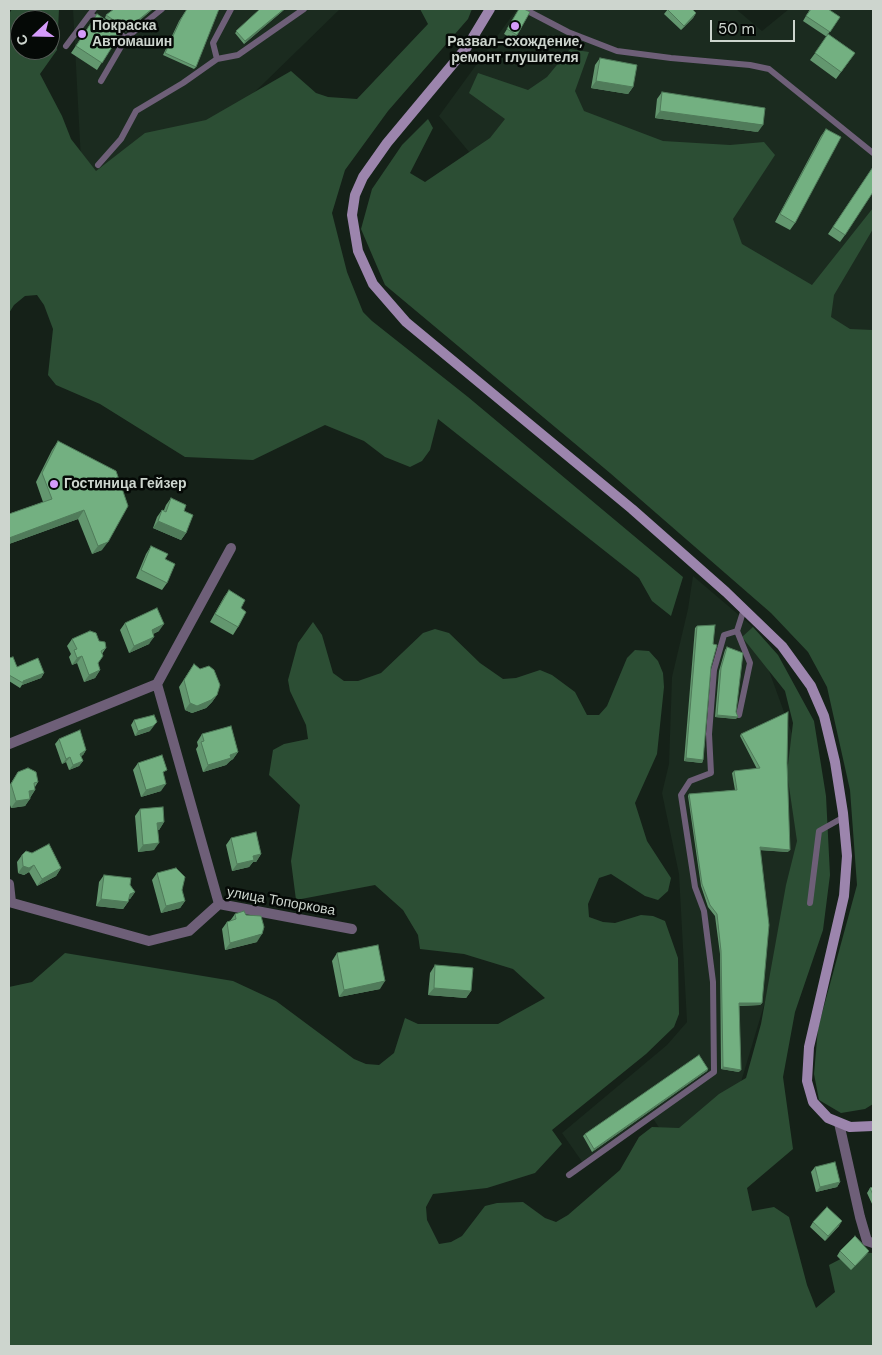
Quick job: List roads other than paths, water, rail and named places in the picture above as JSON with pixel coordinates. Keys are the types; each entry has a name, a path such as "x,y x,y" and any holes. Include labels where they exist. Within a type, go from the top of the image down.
{"main road":[{"path":"490,9 466,47 387,143 363,177 356,195 352,215 354,233 362,260 381,295 406,322 632,509 744,609 782,646 811,686 826,726 844,817 846,856 844,896 811,1036 806,1070 808,1089 813,1102 823,1114 837,1123 862,1128 873,1126"}],"street":[{"path":"9,744 157,684 231,548"},
{"path":"157,684 218,904"},
{"name":"улица Топоркова","path":"9,884 10,902 149,941 190,931 218,904 352,929"},
{"path":"837,1123 867,1241 873,1243"}],"lane":[{"path":"101,81 126,38 162,9"},
{"path":"217,59 213,43 231,9"},
{"path":"98,165 121,138 136,111 183,83 217,59 238,55 304,9"},
{"path":"524,9 568,32 617,51 750,65 769,69 873,152"},
{"path":"66,46 92,11 104,23"},
{"path":"111,28 126,38"},
{"path":"739,715 750,663 737,631 744,609"},
{"path":"569,1175 714,1072 713,982 704,911 695,887 682,795 690,781 711,773 709,734 714,670 724,634 737,631"},
{"path":"810,903 819,831 844,817"}],"place":[{"name":"Развал-схождение, ремонт глушителя","path":"515,26"},
{"name":"Покраска Автомашин","path":"82,34"},
{"name":"Гостиница Гейзер","path":"54,484"}]}
